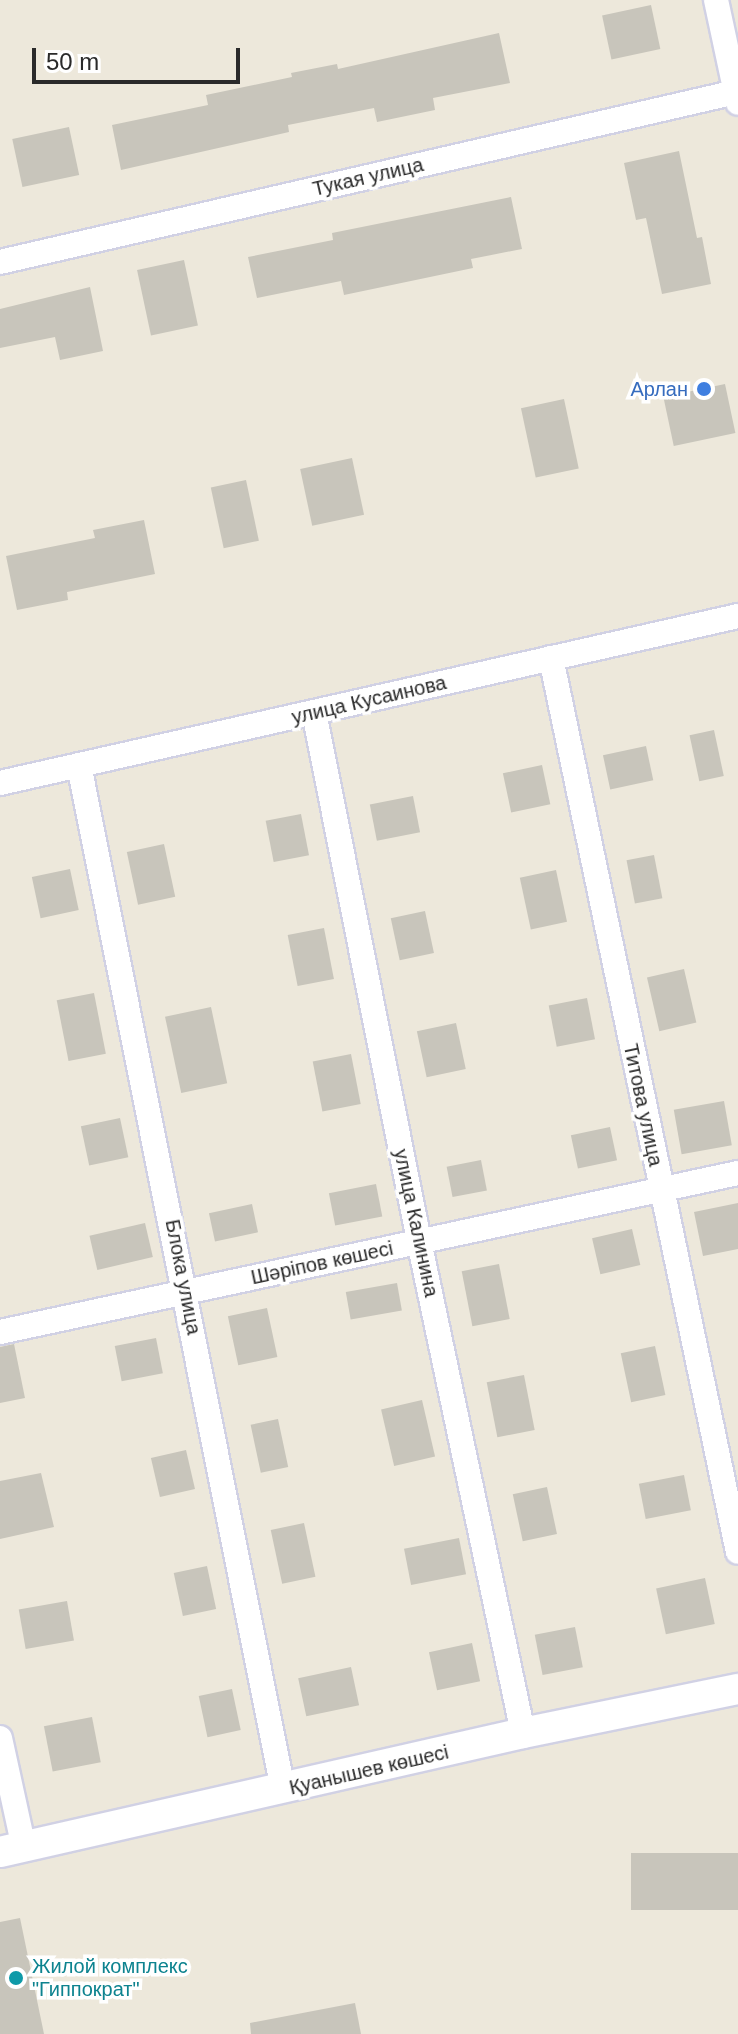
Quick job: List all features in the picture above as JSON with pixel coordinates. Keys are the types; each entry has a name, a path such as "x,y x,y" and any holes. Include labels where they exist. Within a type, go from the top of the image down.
{"street":[{"path":"716,0 737,98"},
{"name":"Тукая улица","path":"0,262 737,98"},
{"name":"улица Кусаинова","path":"0,783 738,616"},
{"name":"Титова улица","path":"551,658 738,1552"},
{"name":"улица Калинина","path":"314,712 419,1241 523,1733"},
{"name":"Блока улица","path":"79,765 283,1790"},
{"name":"Шәріпов көшесі","path":"0,1332 738,1173"},
{"name":"Қуанышев көшесі","path":"12,1850 523,1733 738,1689"},
{"path":"0,1738 12,1850"}],"building":[{"path":"651,5 660,49 611,59 602,15"},
{"path":"499,33 510,83 433,98 435,110 377,122 374,108 288,125 289,132 121,170 112,125 208,105 206,95 292,77 291,73 337,64 338,69"},
{"path":"69,127 79,175 22,187 12,139"},
{"path":"679,151 697,238 702,237 711,284 662,294 646,218 636,220 624,163"},
{"path":"511,197 522,249 471,259 473,268 344,295 341,281 257,298 248,257 333,240 332,233"},
{"path":"184,260 198,326 151,336 137,270"},
{"path":"90,287 103,351 60,360 55,337 0,348 0,309"},
{"path":"725,384 735,433 674,446 663,397"},
{"path":"564,399 579,468 536,478 521,408"},
{"path":"352,458 364,515 312,526 300,469"},
{"path":"246,480 259,541 224,548 211,487"},
{"path":"144,520 155,574 67,592 68,600 17,610 6,556 95,538 93,530"},
{"path":"714,730 724,776 699,781 690,735"},
{"path":"646,746 653,780 610,789 603,755"},
{"path":"542,765 550,804 511,812 503,773"},
{"path":"413,796 420,832 377,841 370,804"},
{"path":"301,814 309,855 274,862 266,821"},
{"path":"164,844 175,897 138,905 127,852"},
{"path":"654,855 662,898 635,904 627,860"},
{"path":"70,869 79,910 41,918 32,877"},
{"path":"556,870 567,922 531,930 520,878"},
{"path":"425,911 434,953 400,960 391,918"},
{"path":"324,928 334,979 298,986 288,935"},
{"path":"684,969 696,1023 659,1031 647,978"},
{"path":"94,993 106,1054 69,1061 57,1000"},
{"path":"587,998 595,1039 557,1047 549,1005"},
{"path":"211,1007 227,1083 181,1093 165,1017"},
{"path":"456,1023 466,1069 427,1077 417,1031"},
{"path":"351,1054 361,1104 322,1112 313,1061"},
{"path":"724,1101 732,1145 682,1154 674,1110"},
{"path":"120,1118 128,1157 89,1165 81,1126"},
{"path":"610,1127 617,1160 578,1169 571,1135"},
{"path":"481,1160 487,1190 453,1197 447,1167"},
{"path":"376,1184 382,1216 335,1226 329,1193"},
{"path":"738,1203 738,1249 703,1256 694,1212"},
{"path":"252,1204 258,1232 215,1242 209,1213"},
{"path":"145,1223 153,1257 97,1270 89,1236"},
{"path":"632,1229 640,1265 600,1274 592,1238"},
{"path":"499,1264 510,1319 472,1326 462,1271"},
{"path":"397,1283 402,1311 351,1320 346,1292"},
{"path":"267,1308 277,1357 238,1365 228,1316"},
{"path":"156,1338 163,1373 122,1381 115,1346"},
{"path":"14,1344 25,1398 0,1403 0,1347"},
{"path":"655,1346 665,1395 631,1402 621,1353"},
{"path":"524,1375 535,1430 497,1437 487,1382"},
{"path":"422,1400 435,1457 394,1466 381,1409"},
{"path":"278,1419 288,1467 261,1473 251,1425"},
{"path":"186,1450 195,1489 160,1497 151,1458"},
{"path":"41,1473 54,1527 0,1539 0,1481"},
{"path":"684,1475 691,1510 646,1519 639,1484"},
{"path":"547,1487 557,1534 523,1541 513,1494"},
{"path":"304,1523 315,1577 282,1584 271,1530"},
{"path":"459,1538 466,1574 411,1585 404,1549"},
{"path":"207,1566 216,1609 183,1616 174,1573"},
{"path":"705,1578 715,1624 666,1634 656,1588"},
{"path":"67,1601 74,1640 26,1649 19,1610"},
{"path":"575,1627 583,1667 543,1675 535,1635"},
{"path":"472,1643 480,1681 437,1690 429,1652"},
{"path":"351,1667 359,1705 306,1716 298,1678"},
{"path":"232,1689 241,1730 207,1737 199,1696"},
{"path":"92,1717 101,1762 53,1772 44,1726"},
{"path":"631,1853 738,1853 738,1910 631,1910"},
{"name":"Жилой комплекс \"Гиппократ\"","path":"20,1918 44,2034 0,2034 0,1922"},
{"path":"355,2003 361,2034 251,2034 250,2023"}],"place":[{"name":"Арлан","path":"704,389"},
{"name":"Жилой комплекс \"Гиппократ\"","path":"16,1978"}]}
